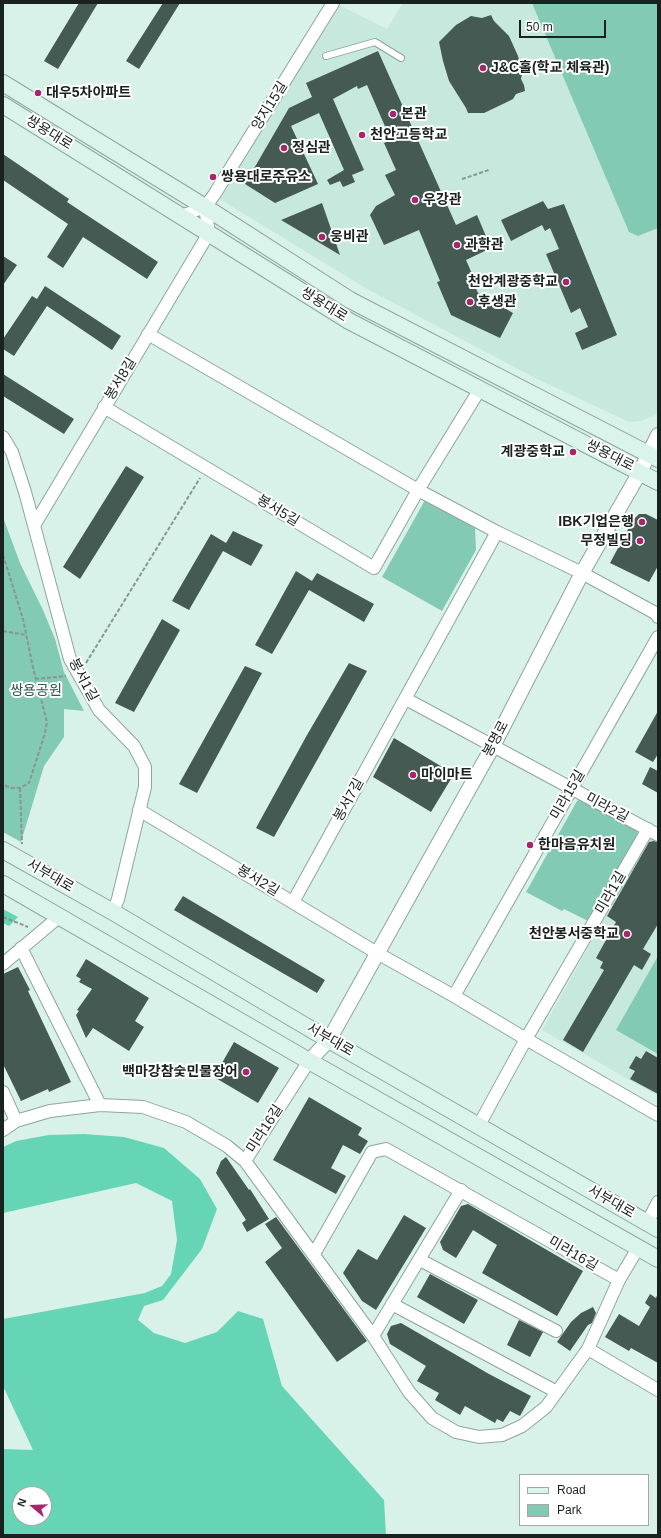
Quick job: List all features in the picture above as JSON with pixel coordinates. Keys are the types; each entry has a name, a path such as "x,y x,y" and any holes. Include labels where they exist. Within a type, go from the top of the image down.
{"main road":[{"name":"쌍용대로","path":"3,83 205,207 350,300 654,457"},
{"name":"쌍용대로","path":"3,105 350,321 658,482"},
{"name":"서부대로","path":"3,850 113,912 329,1040 653,1226"},
{"name":"서부대로","path":"3,884 309,1061 658,1259"}],"street":[{"name":"양지15길","path":"205,207 214,195 328,5"},
{"path":"181,216 205,207 209,233 233,226"},
{"name":"봉서8길","path":"35,524 209,233"},
{"path":"148,334 418,490 497,532 582,574 657,614 658,617"},
{"name":"봉서5길","path":"104,407 374,568 418,490 480,389"},
{"name":"봉명로","path":"309,1061 329,1040 493,746 582,574 640,472 654,457 658,435"},
{"name":"봉서1길","path":"3,436 12,452 35,524 70,659 99,710 134,746 145,767 145,787 118,899 113,912"},
{"name":"봉서7길","path":"293,902 497,532"},
{"name":"미라15길","path":"454,996 658,636"},
{"path":"406,699 493,746"},
{"name":"미라2길","path":"493,746 653,832"},
{"name":"봉서2길","path":"139,810 377,953"},
{"name":"미라1길","path":"479,1125 526,1039 653,832"},
{"path":"3,964 60,916"},
{"path":"21,948 100,1105"},
{"path":"377,953 454,996 658,1115"},
{"name":"미라16길","path":"309,1061 245,1161 374,1336 409,1392 432,1418 456,1432 479,1437 502,1435 522,1426 546,1406 588,1349 619,1280 386,1149 372,1152 314,1254"},
{"path":"3,1092 16,1121"},
{"path":"3,1130 16,1121 50,1111 100,1105 143,1107 186,1122 227,1146 245,1161"},
{"path":"374,1336 461,1190"},
{"path":"653,1226 658,1202"},
{"path":"619,1280 638,1248"},
{"path":"420,1260 556,1331"},
{"path":"392,1304 557,1392"},
{"path":"588,1349 658,1390"}],"lane":[{"path":"326,56 375,42 401,58"}],"path":[{"path":"462,179 489,170"},
{"path":"91,656 206,468"},
{"path":"3,555 23,619 35,679 47,722 29,783 20,788 12,788 3,785"},
{"path":"3,631 26,635"},
{"path":"35,679 79,674"},
{"path":"20,788 22,846"},
{"path":"3,918 28,927"}],"shaded area":[{"path":"403,3 658,3 658,409 656,415 641,421 629,422 533,377 367,289 218,198 337,4 387,29"},
{"name":"천안봉서중학교","path":"651,835 658,839 658,1096 542,1030"}],"green space":[{"path":"532,3 658,3 658,228 638,236 629,232"},
{"path":"425,500 475,528 476,550 442,611 382,577"},
{"name":"쌍용공원","path":"3,517 20,563 43,610 55,639 64,672 84,711 64,709 64,737 44,766 21,842 3,832"},
{"path":"583,798 636,827 638,835 588,921 564,909 562,911 526,892 577,801"},
{"path":"3,909 18,917 9,926 3,923"},
{"path":"658,956 658,1054 616,1030"},
{"path":"84,1134 124,1137 164,1148 200,1179 217,1209 202,1249 163,1300 144,1306 138,1320 154,1333 185,1343 217,1332 238,1311 263,1319 282,1386 384,1500 386,1535 3,1535 3,1449 33,1450 3,1386 3,1319 145,1293 162,1286 171,1274 177,1240 172,1201 136,1183 3,1213 3,1147 16,1141 49,1135"}],"building":[{"path":"79,3 98,3 58,69 44,61"},
{"path":"163,3 180,3 139,69 126,61"},
{"name":"J&C홀(학교 체육관)","path":"491,15 494,21 509,36 518,56 522,74 521,79 525,91 516,94 513,99 484,113 468,113 449,81 439,42 456,25 471,16 482,18"},
{"path":"378,51 456,225 477,215 491,248 466,260 478,293 513,313 500,338 451,315 437,282 440,281 419,230 384,245 370,215 376,206 395,195 385,175 396,170 384,143 391,140 367,85 358,89 357,86 333,99 364,170 352,175 355,182 343,187 340,181 330,185 327,180 344,170 319,113 291,126 318,184 275,203 245,184 289,108 312,97 306,83"},
{"path":"3,154 69,199 67,202 158,262 147,279 83,237 63,268 47,257 68,224 3,180"},
{"path":"543,201 548,209 564,204 617,335 582,350 575,333 588,327 580,308 571,313 546,254 559,249 550,228 545,231 542,225 511,241 501,220"},
{"name":"웅비관","path":"322,203 340,255 281,220"},
{"path":"3,256 17,265 3,285"},
{"path":"45,286 121,336 112,350 47,306 14,356 3,349 3,339 32,296 37,299"},
{"path":"3,374 74,419 64,434 3,396"},
{"path":"126,466 144,477 80,579 63,567"},
{"name":"무정빌딩","path":"639,514 646,514 658,520 658,566 649,582 610,563 633,520"},
{"path":"233,531 263,545 251,566 223,551 189,610 172,601 211,534 226,543"},
{"path":"296,571 312,581 317,573 374,604 364,622 309,590 272,654 255,645"},
{"path":"162,619 180,630 134,712 115,703"},
{"path":"349,663 367,671 274,837 256,828 307,735"},
{"path":"245,666 262,673 197,793 179,784"},
{"path":"658,711 658,754 653,762 635,752"},
{"name":"마이마트","path":"394,738 454,774 431,812 373,777"},
{"path":"650,767 658,771 658,793 642,784"},
{"path":"649,842 658,842 658,924 643,949 651,954 642,970 634,965 583,1052 563,1040 604,970 600,968 603,962 596,958 616,922 607,916"},
{"path":"183,896 325,980 317,993 174,910"},
{"path":"86,959 149,998 135,1021 144,1027 129,1051 93,1028 86,1038 76,1015 79,1011 77,1010 92,989 79,982 81,979 76,976"},
{"path":"18,967 30,990 28,991 71,1082 49,1092 48,1089 21,1101 3,1064 3,974"},
{"name":"백마강참숯민물장어","path":"234,1042 279,1068 258,1103 214,1077"},
{"path":"646,1051 658,1058 658,1094 630,1079 635,1071 629,1068 636,1056 641,1059"},
{"path":"309,1097 362,1128 358,1135 368,1141 360,1154 343,1145 331,1168 346,1176 336,1194 273,1160"},
{"path":"226,1157 249,1190 250,1189 269,1219 247,1232 242,1223 246,1220 216,1173 221,1161"},
{"path":"468,1204 583,1271 557,1316 482,1273 497,1245 473,1230 456,1258 443,1250 440,1242 461,1206"},
{"path":"404,1215 426,1228 376,1310 362,1301 343,1273 358,1249 377,1260"},
{"path":"276,1217 367,1341 337,1362 265,1262 282,1248 265,1224"},
{"path":"430,1274 478,1300 464,1324 417,1297"},
{"path":"658,1293 658,1363 631,1348 629,1351 605,1337 619,1314 639,1326 650,1307 645,1303 650,1294 656,1298"},
{"path":"593,1307 596,1313 592,1323 588,1325 570,1351 557,1342 571,1322 581,1313"},
{"path":"519,1320 543,1332 530,1357 507,1345"},
{"path":"401,1323 489,1374 531,1396 520,1416 510,1411 503,1422 497,1419 495,1423 465,1406 460,1415 435,1400 439,1393 417,1381 426,1366 390,1344 387,1334 391,1326"}],"place":[{"name":"J&C홀(학교 체육관)","path":"483,68"},
{"name":"대우5차아파트","path":"38,93"},
{"name":"본관","path":"393,114"},
{"name":"천안고등학교","path":"362,135"},
{"name":"정심관","path":"284,148"},
{"name":"쌍용대로주유소","path":"213,177"},
{"name":"우강관","path":"415,200"},
{"name":"웅비관","path":"322,237"},
{"name":"과학관","path":"457,245"},
{"name":"천안계광중학교","path":"566,282"},
{"name":"후생관","path":"470,302"},
{"name":"계광중학교","path":"573,452"},
{"name":"IBK기업은행","path":"642,522"},
{"name":"무정빌딩","path":"640,541"},
{"name":"마이마트","path":"413,775"},
{"name":"한마음유치원","path":"530,845"},
{"name":"천안봉서중학교","path":"627,934"},
{"name":"백마강참숯민물장어","path":"246,1072"}]}
